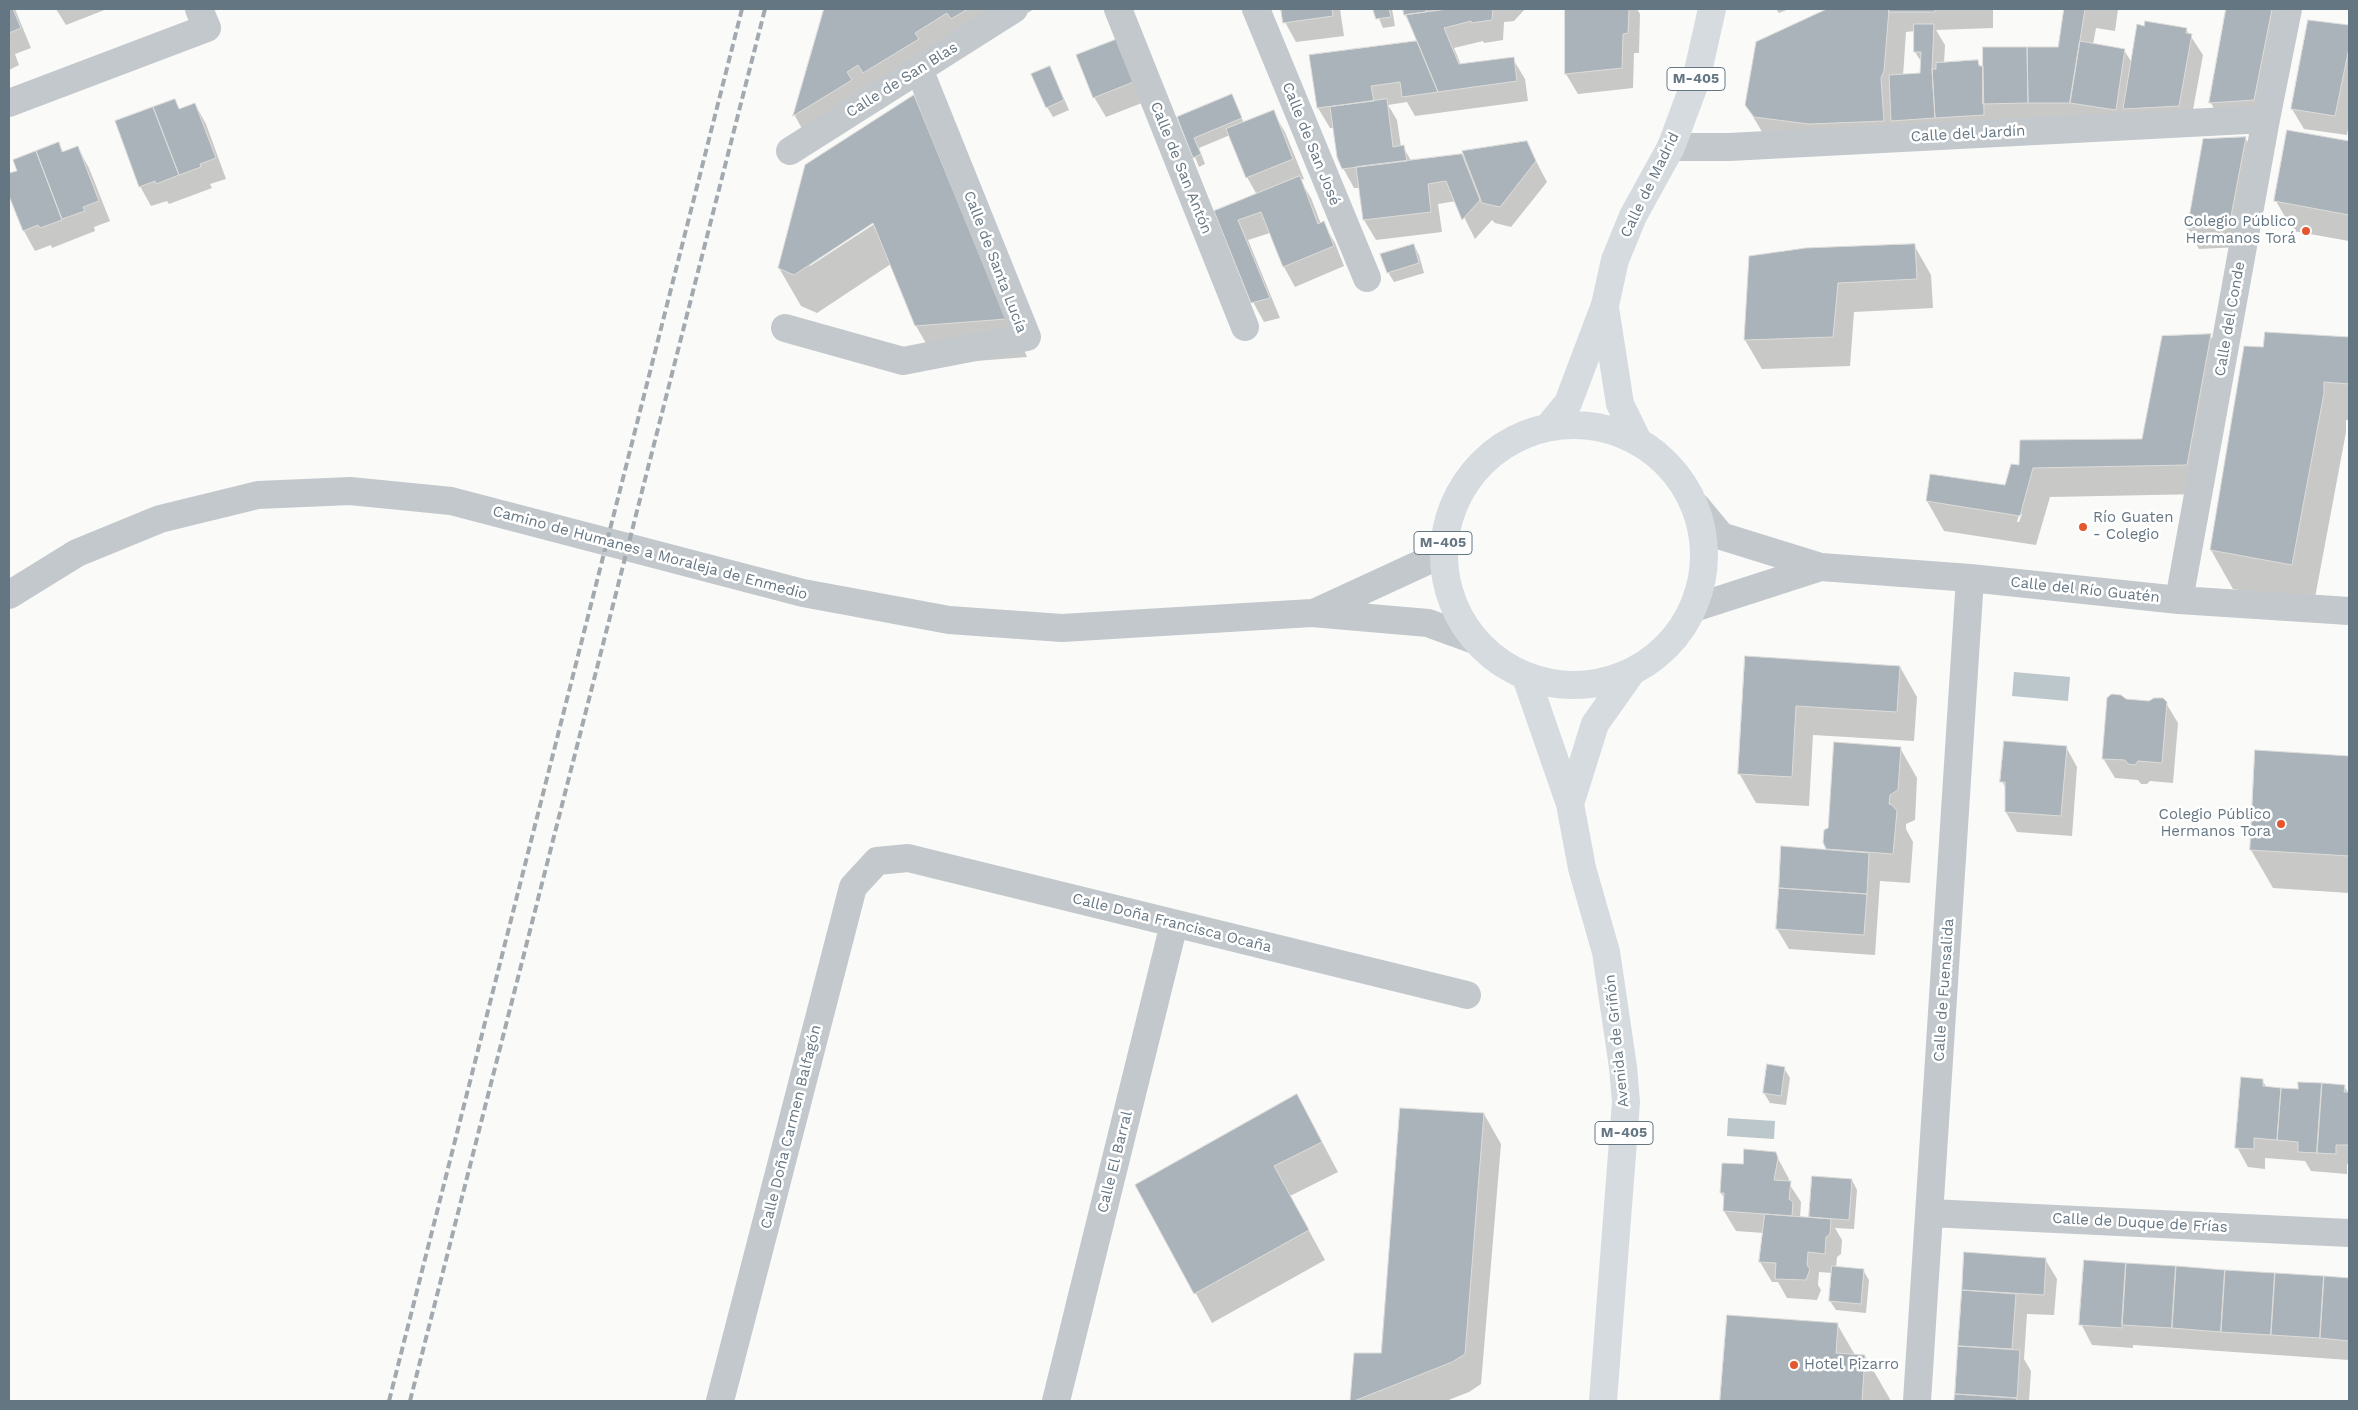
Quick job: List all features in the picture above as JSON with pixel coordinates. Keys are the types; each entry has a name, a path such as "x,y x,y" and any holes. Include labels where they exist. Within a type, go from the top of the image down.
{"main road":[{"name":"Calle de Madrid","path":"1549,426 1568,403 1605,305 1614,260 1633,216 1671,147 1696,80 1712,9"},
{"name":"Calle de Madrid","path":"1605,305 1620,404 1637,439"},
{"name":"M-405","path":"1593,425 1637,439 1673,468 1697,507 1706,563 1694,608 1669,646 1631,673 1570,686 1526,677 1472,639 1450,600 1442,554 1445,528 1462,486 1493,452 1549,426 1593,425"},
{"name":"Avenida de Griñón","path":"1570,804 1595,724 1631,673"},
{"name":"Avenida de Griñón","path":"1526,677 1570,804 1582,868 1606,952 1623,1067 1626,1102 1604,1401"}],"street":[{"name":"Calle de San Blas","path":"790,151 1014,9"},
{"name":"Calle de San Antón","path":"1118,9 1245,327"},
{"name":"Calle de San José","path":"1256,9 1367,278"},
{"name":"Calle del Conde","path":"2179,600 2266,119 2288,9"},
{"path":"9,103 203,18"},
{"name":"Calle de Santa Lucía","path":"785,328 903,362 1027,337 919,69"},
{"name":"Calle del Jardín","path":"1671,147 1729,147 2266,119"},
{"name":"Camino de Humanes a Moraleja de Enmedio","path":"9,595 77,554 160,519 258,495 350,491 451,501 803,593 949,620 1062,628 1312,613 1428,623 1472,639"},
{"path":"1697,507 1721,536 1821,567"},
{"name":"Camino de Humanes a Moraleja de Enmedio","path":"1312,613 1442,554"},
{"path":"1694,608 1757,586 1821,567"},
{"name":"Calle del Río Guatén","path":"1821,567 1970,578 2179,600 2349,611"},
{"name":"Calle de Fuensalida","path":"1917,1401 1970,578"},
{"name":"Calle Doña Francisca Ocaña","path":"877,861 908,858 1467,995"},
{"name":"Calle Doña Carmen Balfagón","path":"720,1401 853,887 877,861"},
{"name":"Calle El Barral","path":"1056,1401 1174,924"},
{"name":"Calle de Duque de Frías","path":"1930,1213 2349,1233"}],"shaded area":[{"path":"2014,672 2070,677 2068,701 2012,696"},
{"path":"1728,1118 1775,1121 1774,1139 1727,1136"}],"building":[{"path":"9,9 13,9 21,28 9,33"},
{"path":"824,9 968,9 951,19 947,13 915,33 919,39 863,73 858,65 847,72 852,80 793,116"},
{"path":"1281,9 1332,9 1333,16 1283,23"},
{"path":"1373,9 1389,9 1391,17 1376,19"},
{"path":"1403,9 1426,9 1426,12 1404,15"},
{"path":"1448,9 1493,9 1492,20 1471,23 1471,21 1444,28 1459,64 1514,57 1517,81 1438,92 1406,15"},
{"path":"1565,9 1629,9 1628,33 1623,34 1622,68 1565,74"},
{"path":"1827,9 1889,9 1884,71 1881,78 1884,121 1809,124 1754,117 1745,105 1756,42"},
{"path":"1889,9 1935,9 1935,12 1889,12"},
{"path":"2064,9 2085,9 2070,103 2028,103 2027,47 2058,47"},
{"path":"2226,9 2272,9 2254,100 2209,103"},
{"path":"2308,20 2349,25 2349,48 2335,116 2291,109"},
{"path":"2145,21 2187,28 2186,33 2192,34 2179,106 2123,109 2137,24 2144,26"},
{"path":"1914,24 1934,24 1932,69 1935,118 1891,121 1889,75 1920,73 1921,52 1914,52"},
{"path":"1120,38 1136,81 1093,98 1076,55"},
{"path":"1417,41 1438,92 1402,97 1400,82 1371,86 1374,101 1317,108 1309,55"},
{"path":"2080,41 2125,49 2116,110 2070,103"},
{"path":"1983,47 2027,47 2028,103 1983,104"},
{"path":"1978,60 1979,66 1983,66 1984,115 1935,118 1932,69 1936,69 1936,63"},
{"path":"1050,66 1064,100 1046,108 1031,74"},
{"path":"1232,94 1242,118 1194,138 1201,154 1193,158 1177,117"},
{"path":"914,95 1006,319 915,326 873,223 794,275 778,268 805,165"},
{"path":"175,99 179,109 195,103 216,158 200,164 201,167 179,175 153,107"},
{"path":"1387,99 1393,147 1404,145 1407,161 1342,169 1337,157 1330,107"},
{"path":"153,107 179,175 156,184 155,181 139,187 115,121"},
{"path":"1274,110 1293,159 1246,178 1226,129"},
{"path":"2287,130 2349,141 2349,215 2274,201"},
{"path":"2246,137 2229,227 2187,229 2203,139"},
{"path":"1527,141 1536,161 1500,207 1482,203 1462,151"},
{"path":"59,142 62,152 78,146 99,201 83,207 85,211 62,219 36,151"},
{"path":"36,151 62,220 40,228 38,225 23,231 9,196 9,173 17,171 13,160"},
{"path":"1462,154 1480,200 1462,220 1446,181 1428,184 1431,212 1363,220 1356,167"},
{"path":"1300,176 1318,224 1324,221 1334,246 1283,267 1261,212 1238,220 1270,298 1251,303 1214,211"},
{"path":"1414,244 1419,263 1387,273 1380,254"},
{"path":"1915,244 1917,279 1838,283 1833,337 1744,340 1749,256 1806,248"},
{"path":"2265,332 2349,337 2349,384 2324,382 2324,393 2292,565 2210,550 2244,346 2263,347"},
{"path":"2211,334 2187,465 2033,468 2020,516 1926,501 1930,474 2005,485 2011,464 2019,465 2020,440 2142,439 2162,336"},
{"path":"1745,656 1900,666 1897,712 1796,706 1792,777 1738,774"},
{"path":"2112,694 2121,695 2126,699 2149,701 2154,698 2163,698 2167,702 2162,763 2138,761 2135,765 2128,764 2125,760 2102,759 2107,698"},
{"path":"2004,741 2067,746 2061,816 2005,812 2005,782 2000,782"},
{"path":"1834,742 1901,747 1898,790 1890,795 1889,804 1897,811 1893,854 1826,849 1823,842 1824,830 1828,828"},
{"path":"2255,750 2349,756 2349,856 2250,850"},
{"path":"1781,846 1869,853 1867,894 1779,888"},
{"path":"1779,888 1867,894 1864,935 1776,929"},
{"path":"1767,1064 1785,1067 1781,1096 1763,1093"},
{"path":"2241,1077 2263,1079 2263,1086 2281,1088 2277,1140 2254,1138 2254,1149 2235,1148"},
{"path":"2298,1082 2322,1083 2317,1153 2298,1152 2298,1142 2277,1140 2281,1088 2298,1089"},
{"path":"2322,1083 2345,1085 2344,1092 2349,1092 2349,1145 2336,1145 2336,1154 2317,1153"},
{"path":"1297,1094 1322,1142 1274,1166 1309,1230 1194,1294 1135,1185"},
{"path":"1400,1108 1484,1113 1465,1354 1452,1362 1350,1401 1354,1353 1381,1353"},
{"path":"1744,1149 1776,1152 1778,1158 1774,1180 1791,1181 1789,1199 1793,1202 1792,1216 1723,1211 1724,1193 1720,1193 1722,1163 1743,1164"},
{"path":"1812,1176 1852,1179 1849,1220 1809,1217"},
{"path":"1765,1214 1831,1219 1830,1234 1826,1237 1825,1254 1808,1252 1807,1265 1810,1269 1806,1280 1775,1279 1776,1263 1759,1262"},
{"path":"1964,1252 2046,1258 2044,1295 1962,1290"},
{"path":"2084,1260 2126,1263 2122,1328 2079,1325"},
{"path":"2126,1263 2176,1266 2172,1328 2122,1325"},
{"path":"1832,1266 1864,1269 1861,1304 1829,1301"},
{"path":"2176,1266 2225,1270 2221,1332 2172,1328"},
{"path":"2225,1270 2275,1273 2271,1335 2221,1332"},
{"path":"2275,1273 2324,1276 2320,1338 2271,1335"},
{"path":"2324,1276 2349,1278 2349,1341 2320,1338"},
{"path":"1962,1290 2016,1294 2012,1349 1958,1346"},
{"name":"Hotel Pizarro","path":"1727,1315 1838,1323 1836,1353 1865,1355 1862,1401 1720,1401"},
{"path":"1958,1346 2020,1350 2017,1398 1955,1394"},
{"path":"1955,1394 2017,1398 2016,1401 1954,1401"}],"railway":[{"path":"389,1401 742,9"},
{"path":"410,1401 765,9"}],"place":[{"name":"Colegio Público Hermanos Torá","path":"2306,231"},
{"name":"Río Guaten - Colegio","path":"2083,527"},
{"name":"Colegio Público Hermanos Tora","path":"2281,824"},
{"name":"Hotel Pizarro","path":"1794,1365"}]}
